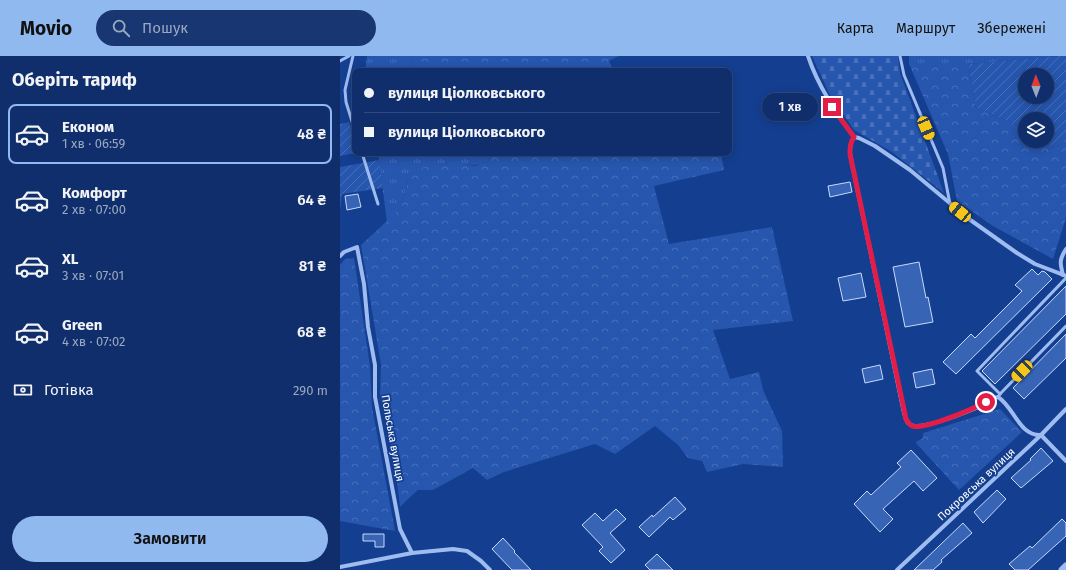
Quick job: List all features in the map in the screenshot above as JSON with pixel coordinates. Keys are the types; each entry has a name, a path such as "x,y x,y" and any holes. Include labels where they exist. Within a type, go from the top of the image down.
{"street":[{"path":"808,56 814,74 832,107 854,137 875,146 910,170 969,219 1017,253 1035,264 1065,276"},
{"path":"854,137 851,141 850,154 906,419 909,424 913,426 930,424 976,408 999,395 1027,432 1034,435 1041,435 1066,461"},
{"name":"Польська вулиця","path":"340,256 344,252 356,247 364,284 368,327 375,365 375,397 400,529 412,553"},
{"path":"1065,276 1060,264 1061,257 1066,249"},
{"name":"Покровська вулиця","path":"897,570 1066,410"},
{"path":"340,567 412,553 453,549 467,551 481,561 490,570"},
{"path":"1062,570 1066,566"}],"lane":[{"path":"340,61 349,56"},
{"path":"352,121 346,102 345,90 353,56"},
{"path":"900,56 904,75 943,168 950,204"},
{"path":"363,156 378,204"},
{"path":"1065,276 977,371 999,395 1066,326"}],"green space":[{"path":"367,56 412,56 414,68 365,68"},
{"path":"412,56 619,56 609,61 612,68 414,68"},
{"path":"812,56 898,56 900,73 944,193 892,152 854,130 830,95"},
{"path":"909,56 1059,56 968,64 909,64"},
{"path":"1066,56 1066,141 1054,148 1054,112 1018,112 1018,125 976,108 968,64"},
{"path":"909,64 968,64 976,108 1018,125 1018,148 1054,148 1066,141 1066,218 1053,259 993,226 957,201 948,154"},
{"path":"349,122 352,130 352,154 340,156 340,124"},
{"path":"378,156 492,156 479,164 466,164 408,181 401,208 387,222"},
{"path":"492,156 722,156 724,170 654,186 669,244 772,227 793,321 713,330 730,379 759,372 763,390 782,431 783,467 743,464 707,472 702,461 688,458 678,445 655,426 615,454 595,444 504,472 487,480 473,468 433,490 418,490 400,507 395,463 380,396 381,365 361,245 401,208 408,181 424,167 466,164 475,166 487,161"},
{"path":"379,160 383,188 342,194 340,210 340,167"},
{"path":"354,258 370,366 372,407 395,531 340,521 340,265 345,259"},
{"path":"1000,409 1022,432 959,490 916,442 923,438 923,433"}],"building":[{"path":"811,105 812,118 795,120 794,107"},
{"path":"850,182 852,192 830,197 828,186"},
{"path":"358,194 361,207 347,210 345,196"},
{"path":"919,262 926,298 928,297 933,322 905,327 893,267"},
{"path":"1032,269 1038,275 1042,271 1045,272 1052,279 956,374 943,362 971,334 975,338 1022,291 1015,285"},
{"path":"861,273 866,297 843,301 838,278"},
{"path":"1066,286 1066,314 995,384 982,371"},
{"path":"1066,334 1066,358 1024,399 1013,388"},
{"path":"880,365 883,379 865,383 862,369"},
{"path":"932,369 935,384 916,388 913,373"},
{"path":"1041,448 1053,461 1021,488 1011,478 1031,460 1030,459"},
{"path":"911,450 937,478 923,491 914,481 883,509 893,519 880,532 854,504 867,491 871,495 901,467 897,463"},
{"path":"997,490 1006,499 983,523 974,512"},
{"path":"675,497 686,509 673,520 670,517 649,537 639,527 652,515 653,517"},
{"path":"616,509 626,519 610,533 625,550 611,563 599,551 603,547 582,525 595,513 603,521"},
{"path":"1062,519 1066,523 1066,536 1028,570 1015,570 1009,564 1030,546 1032,548"},
{"path":"963,523 972,533 941,560 942,562 933,570 914,570"},
{"path":"363,534 384,534 384,547 375,547 375,541 363,541"},
{"path":"503,538 531,570 512,570 492,549"},
{"path":"657,554 673,570 650,570 645,565"}],"route":[{"path":"832,107 854,137 851,141 850,154 906,419 909,424 913,426 930,424 976,408 986,402"}]}
